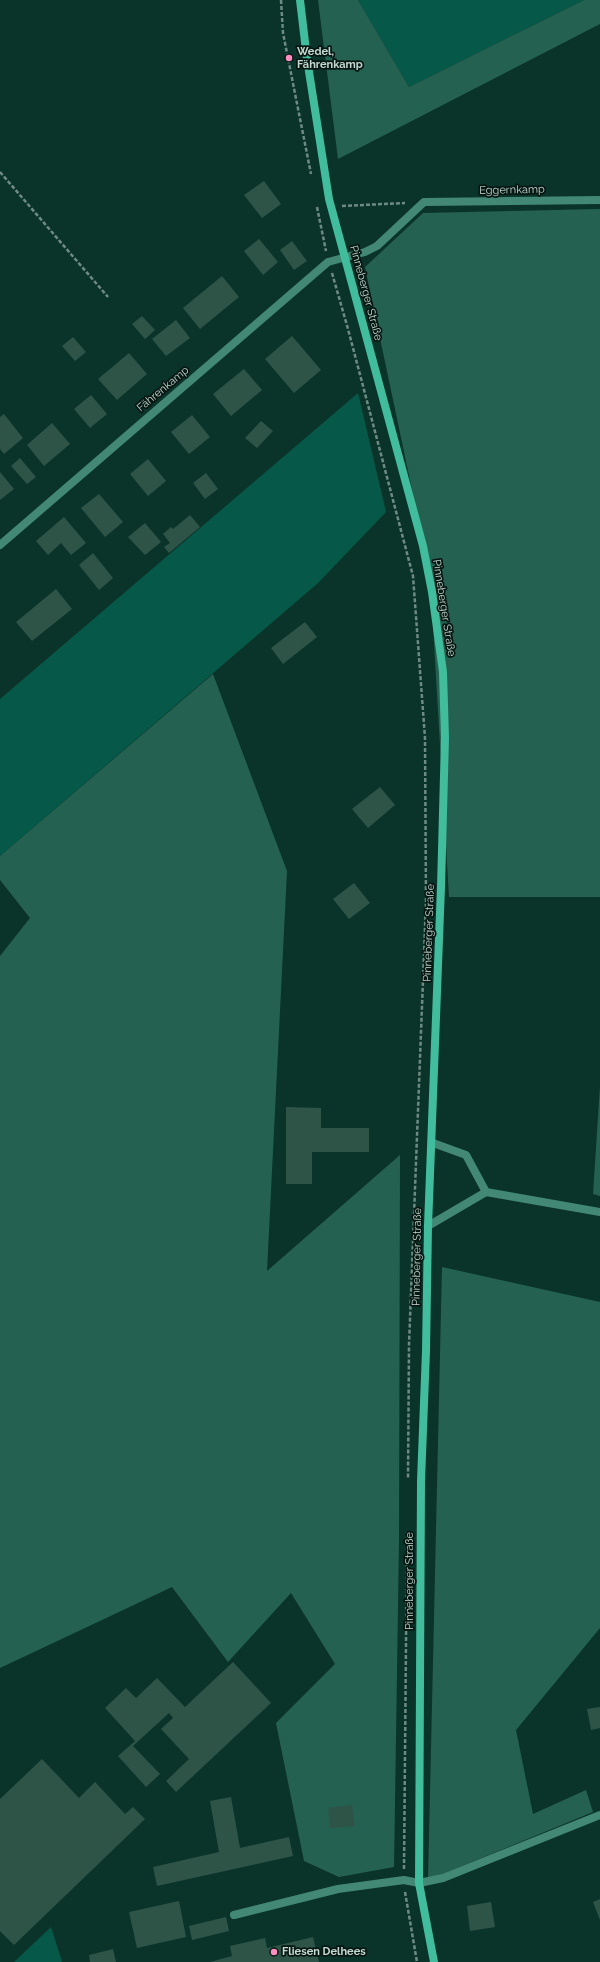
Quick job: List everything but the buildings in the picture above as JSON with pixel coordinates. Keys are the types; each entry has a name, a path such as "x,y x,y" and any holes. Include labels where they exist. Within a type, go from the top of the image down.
{"main road":[{"name":"Pinneberger Straße","path":"300,0 307,59 331,207 423,546 432,592 442,672 445,754 433,1143 428,1226 426,1351 421,1481 419,1883 434,1962"}],"street":[{"name":"Eggernkamp","path":"424,202 600,200"},
{"path":"345,258 377,246 424,202"},
{"name":"Fährenkamp","path":"0,545 328,262 345,258"},
{"path":"433,1143 466,1155 486,1192"},
{"path":"428,1226 486,1192 600,1212"},
{"path":"234,1915 338,1889 404,1880 419,1883 443,1878 600,1815"}],"path":[{"path":"281,0 284,33 312,177"},
{"path":"0,172 108,297"},
{"path":"316,199 328,262 348,329 412,576 425,738 426,902 409,1345 408,1485"},
{"path":"331,207 424,202"},
{"path":"407,1524 404,1880 405,1895 417,1962"}],"green space":[{"path":"318,0 358,0 409,87 584,0 600,0 600,24 338,159"},
{"path":"358,0 584,0 409,87"},
{"path":"600,209 600,897 449,897 430,575 365,267 423,213"},
{"path":"358,393 386,512 318,583 0,856 0,699"},
{"path":"213,674 287,871 267,1271 400,1155 399,1540 394,1867 339,1877 304,1861 276,1723 335,1664 291,1593 228,1662 172,1587 0,1668 0,956 30,918 0,880 0,856"},
{"path":"600,1086 600,1196 593,1194"},
{"path":"442,1267 600,1302 600,1628 516,1730 533,1814 586,1790 593,1812 428,1880"},
{"path":"51,1927 62,1962 14,1962"}],"place":[{"name":"Wedel, Fährenkamp","path":"289,58"},
{"name":"Fliesen Delhees","path":"274,1952"}]}
